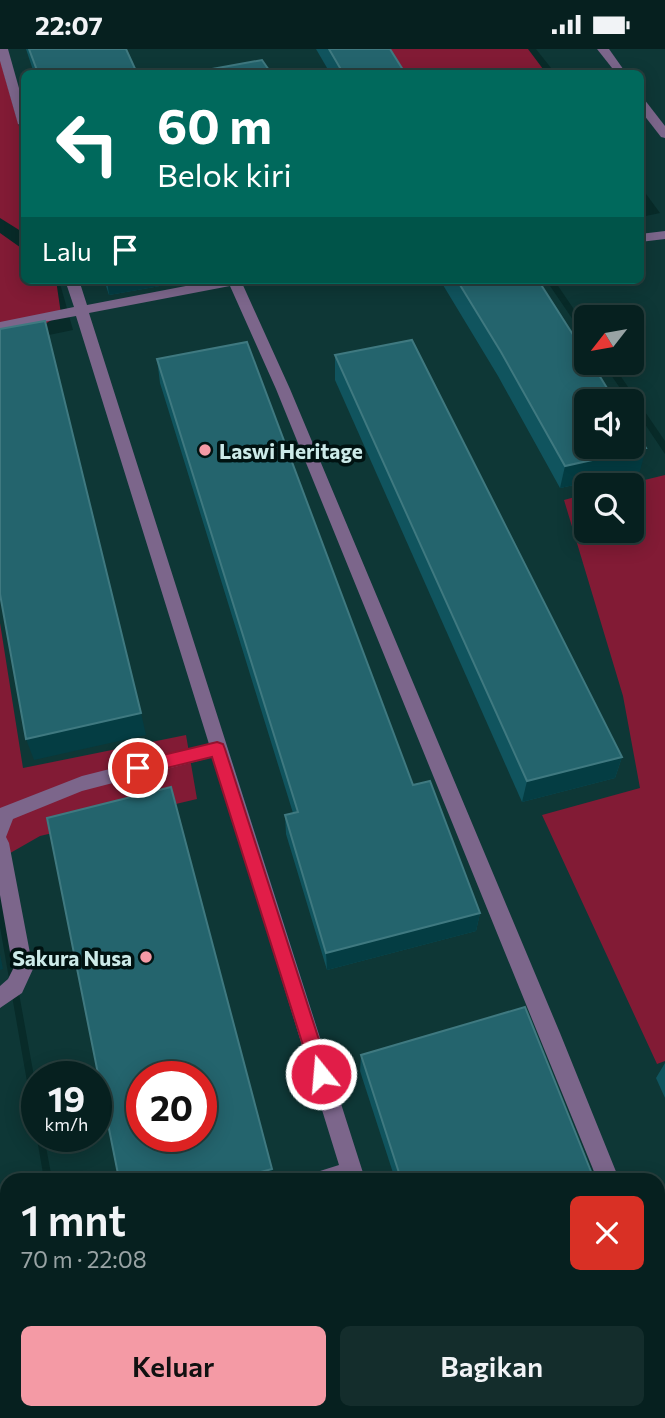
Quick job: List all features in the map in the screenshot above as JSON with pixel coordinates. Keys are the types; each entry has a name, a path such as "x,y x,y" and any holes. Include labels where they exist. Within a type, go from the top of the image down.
{"lane":[{"path":"2,49 21,114"},
{"path":"603,49 619,70"},
{"path":"644,106 665,134"},
{"path":"644,238 665,235"},
{"path":"73,284 352,1173"},
{"path":"0,326 221,284"},
{"path":"238,284 606,1173"},
{"path":"0,831 5,814 31,802 138,768 217,749"},
{"path":"0,843 23,969 15,986 0,999"},
{"path":"0,1271 0,1277"}],"shaded area":[{"path":"0,49 392,49 407,70 21,70 21,145"},
{"path":"387,49 528,49 544,70 401,70"},
{"path":"536,49 665,49 665,441 644,410 644,389 629,389 620,375 644,375 644,305 574,305 574,309 557,284 644,284 644,216 660,213 644,191 644,70 553,70"},
{"path":"0,59 21,133 21,231 0,218"},
{"path":"0,233 21,248 21,284 57,284 61,314 34,331 0,336"},
{"path":"60,284 549,284 574,321 574,375 611,375 621,389 574,389 574,459 644,459 644,423 665,454 665,1173 51,1173 47,1152 112,1152 112,1061 31,1061 0,888 0,345 73,330"},
{"path":"665,475 665,1061 657,1064 542,815 640,788 623,696 577,543 644,543 644,480"},
{"path":"574,497 574,533 564,500"},
{"path":"0,623 23,768 186,735 197,799 40,836 5,856 0,854"},
{"path":"0,927 23,1061 21,1061 21,1152 39,1152 43,1173 0,1173"}],"building":[{"path":"29,49 126,49 136,70 37,70"},
{"path":"329,49 390,49 403,70 341,70"},
{"path":"262,60 269,70 207,70"},
{"path":"459,284 541,284 574,336 574,375 599,375 608,389 574,389 574,459 596,459 565,466"},
{"path":"45,321 141,713 26,739 0,594 0,329"},
{"path":"412,340 622,757 527,781 335,355"},
{"path":"247,342 413,785 430,781 480,913 326,953 285,815 298,812 157,359"},
{"name":"Sakura Nusa","path":"171,787 272,1169 257,1173 118,1173 112,1144 112,1061 95,1061 47,818"},
{"path":"525,1007 592,1173 399,1173 361,1055"}],"place":[{"name":"Laswi Heritage","path":"205,450"},
{"name":"Sakura Nusa","path":"146,957"}],"route":[{"path":"138,768 217,749 321,1074"}]}
